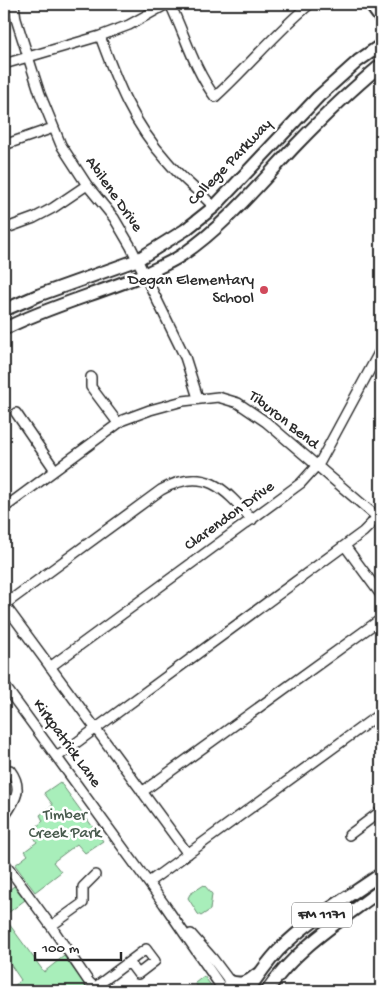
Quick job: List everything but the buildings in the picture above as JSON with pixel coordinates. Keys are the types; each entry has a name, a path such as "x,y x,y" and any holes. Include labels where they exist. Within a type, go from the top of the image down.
{"main road":[{"path":"370,4 381,19"},
{"name":"College Parkway","path":"4,310 39,295 138,260 195,223 214,207 318,97 358,61 381,44"},
{"path":"4,328 49,308 111,288 181,256 207,236 247,200 295,146 339,101 381,65"},
{"path":"195,223 207,236"},
{"name":"FM 1171","path":"248,991 278,951 290,940 381,874"},
{"name":"FM 1171","path":"267,991 274,981 320,934 380,893"},
{"path":"332,908 340,920"},
{"path":"227,986 244,983 263,970"}],"street":[{"name":"Abilene Drive","path":"14,4 16,19 53,128 61,145 87,185 114,218 138,260 185,357 198,398"},
{"path":"4,64 100,36 129,25 168,4 183,31 196,67 215,98 239,76 277,33 310,4"},
{"path":"100,36 122,95 143,130 168,162 214,207"},
{"path":"4,145 53,128"},
{"path":"4,229 34,218 53,208 87,185"},
{"name":"Clarendon Drive","path":"50,667 300,483 317,466 381,349"},
{"path":"91,377 91,387 118,423"},
{"name":"Tiburon Bend","path":"4,508 118,423 150,410 198,398 218,397 238,403 266,422 317,466 379,514"},
{"path":"16,413 55,470"},
{"path":"188,854 4,604 161,490 175,483 200,480 209,482 225,490 252,520"},
{"path":"57,757 345,546 363,532 379,514"},
{"path":"345,546 381,595"},
{"path":"142,792 381,619"},
{"name":"Kirkpatrick Lane","path":"4,685 149,882 174,919 213,959 227,986 237,991"},
{"path":"149,882 381,713"},
{"path":"4,770 10,770 16,778 18,786 11,810 4,814"},
{"path":"349,835 381,811"},
{"path":"4,862 52,926 96,990 130,962"},
{"path":"52,926 83,903 82,887 95,875"},
{"path":"370,881 380,893"}],"green space":[{"name":"Timber Creek Park","path":"60,782 103,841 85,853 77,844 53,862 61,872 35,892 15,865 28,855 25,851 37,842 31,832 43,821 40,815 53,805 44,793"},
{"path":"204,885 212,894 210,910 201,916 188,898 190,894"},
{"name":"Timber Creek Park","path":"14,886 25,900 4,916 4,894"},
{"path":"4,917 44,972 64,956 89,990 12,991 11,989 21,980 4,955"},
{"path":"204,976 215,991 201,991 195,983"}],"place":[{"name":"Degan Elementary School","path":"264,290"}]}
